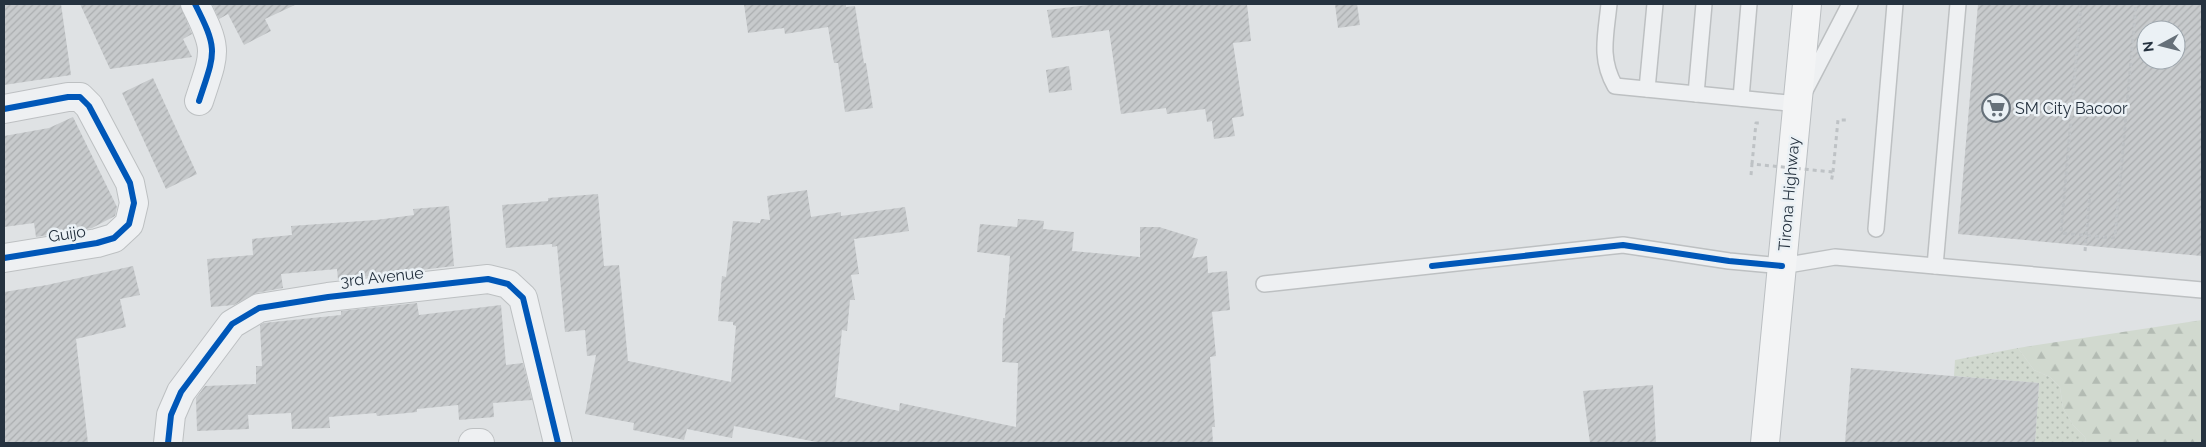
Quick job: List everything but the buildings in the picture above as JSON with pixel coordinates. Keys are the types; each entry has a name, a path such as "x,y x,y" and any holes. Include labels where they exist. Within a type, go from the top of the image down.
{"main road":[{"name":"Tirona Highway","path":"1765,443 1807,4"}],"street":[{"path":"195,4 209,31 213,45 212,59 199,101"},
{"name":"Guijo","path":"4,109 68,97 80,97 89,106 130,183 134,203 129,224 114,238 97,243 4,258"},
{"name":"3rd Avenue","path":"168,443 171,415 181,392 232,324 260,308 328,297 488,279 508,284 524,298 558,443"},
{"path":"168,443 173,443"},
{"path":"472,443 480,443"}],"lane":[{"path":"1609,4 1604,56 1607,72 1616,86 1798,104 1850,4"},
{"path":"1647,89 1655,4"},
{"path":"1696,94 1704,4"},
{"path":"1741,98 1749,4"},
{"path":"1876,229 1895,4"},
{"path":"1935,266 1958,4"},
{"path":"1264,284 1624,245 1729,261 1782,266 1836,257 2202,290"}],"path":[{"path":"2081,4 2061,233 2116,238 2136,4"},
{"path":"1832,183 1838,120 1848,120"},
{"path":"1751,175 1756,123 1762,124"},
{"path":"1752,164 1833,172"},
{"path":"2085,251 2090,193"}],"green space":[{"path":"2202,320 2202,443 2086,443 2085,437 2073,425 2063,408 2060,387 2050,377 2034,370 2018,348"},
{"path":"2018,348 2034,370 2050,377 2060,387 2063,408 2073,425 2085,437 2086,443 2035,443 2039,383 1954,376 1955,360"}],"cycle path":[{"path":"195,4 208,32 212,52 199,101"},
{"path":"4,109 68,97 80,97 89,106 130,183 134,203 129,224 114,238 97,243 4,258"},
{"path":"1432,266 1623,245 1729,261 1782,266"},
{"path":"168,443 171,415 181,392 232,324 259,308 328,297 488,279 508,284 523,298 558,443"}],"place":[{"name":"SM City Bacoor","path":"1996,108"}]}
